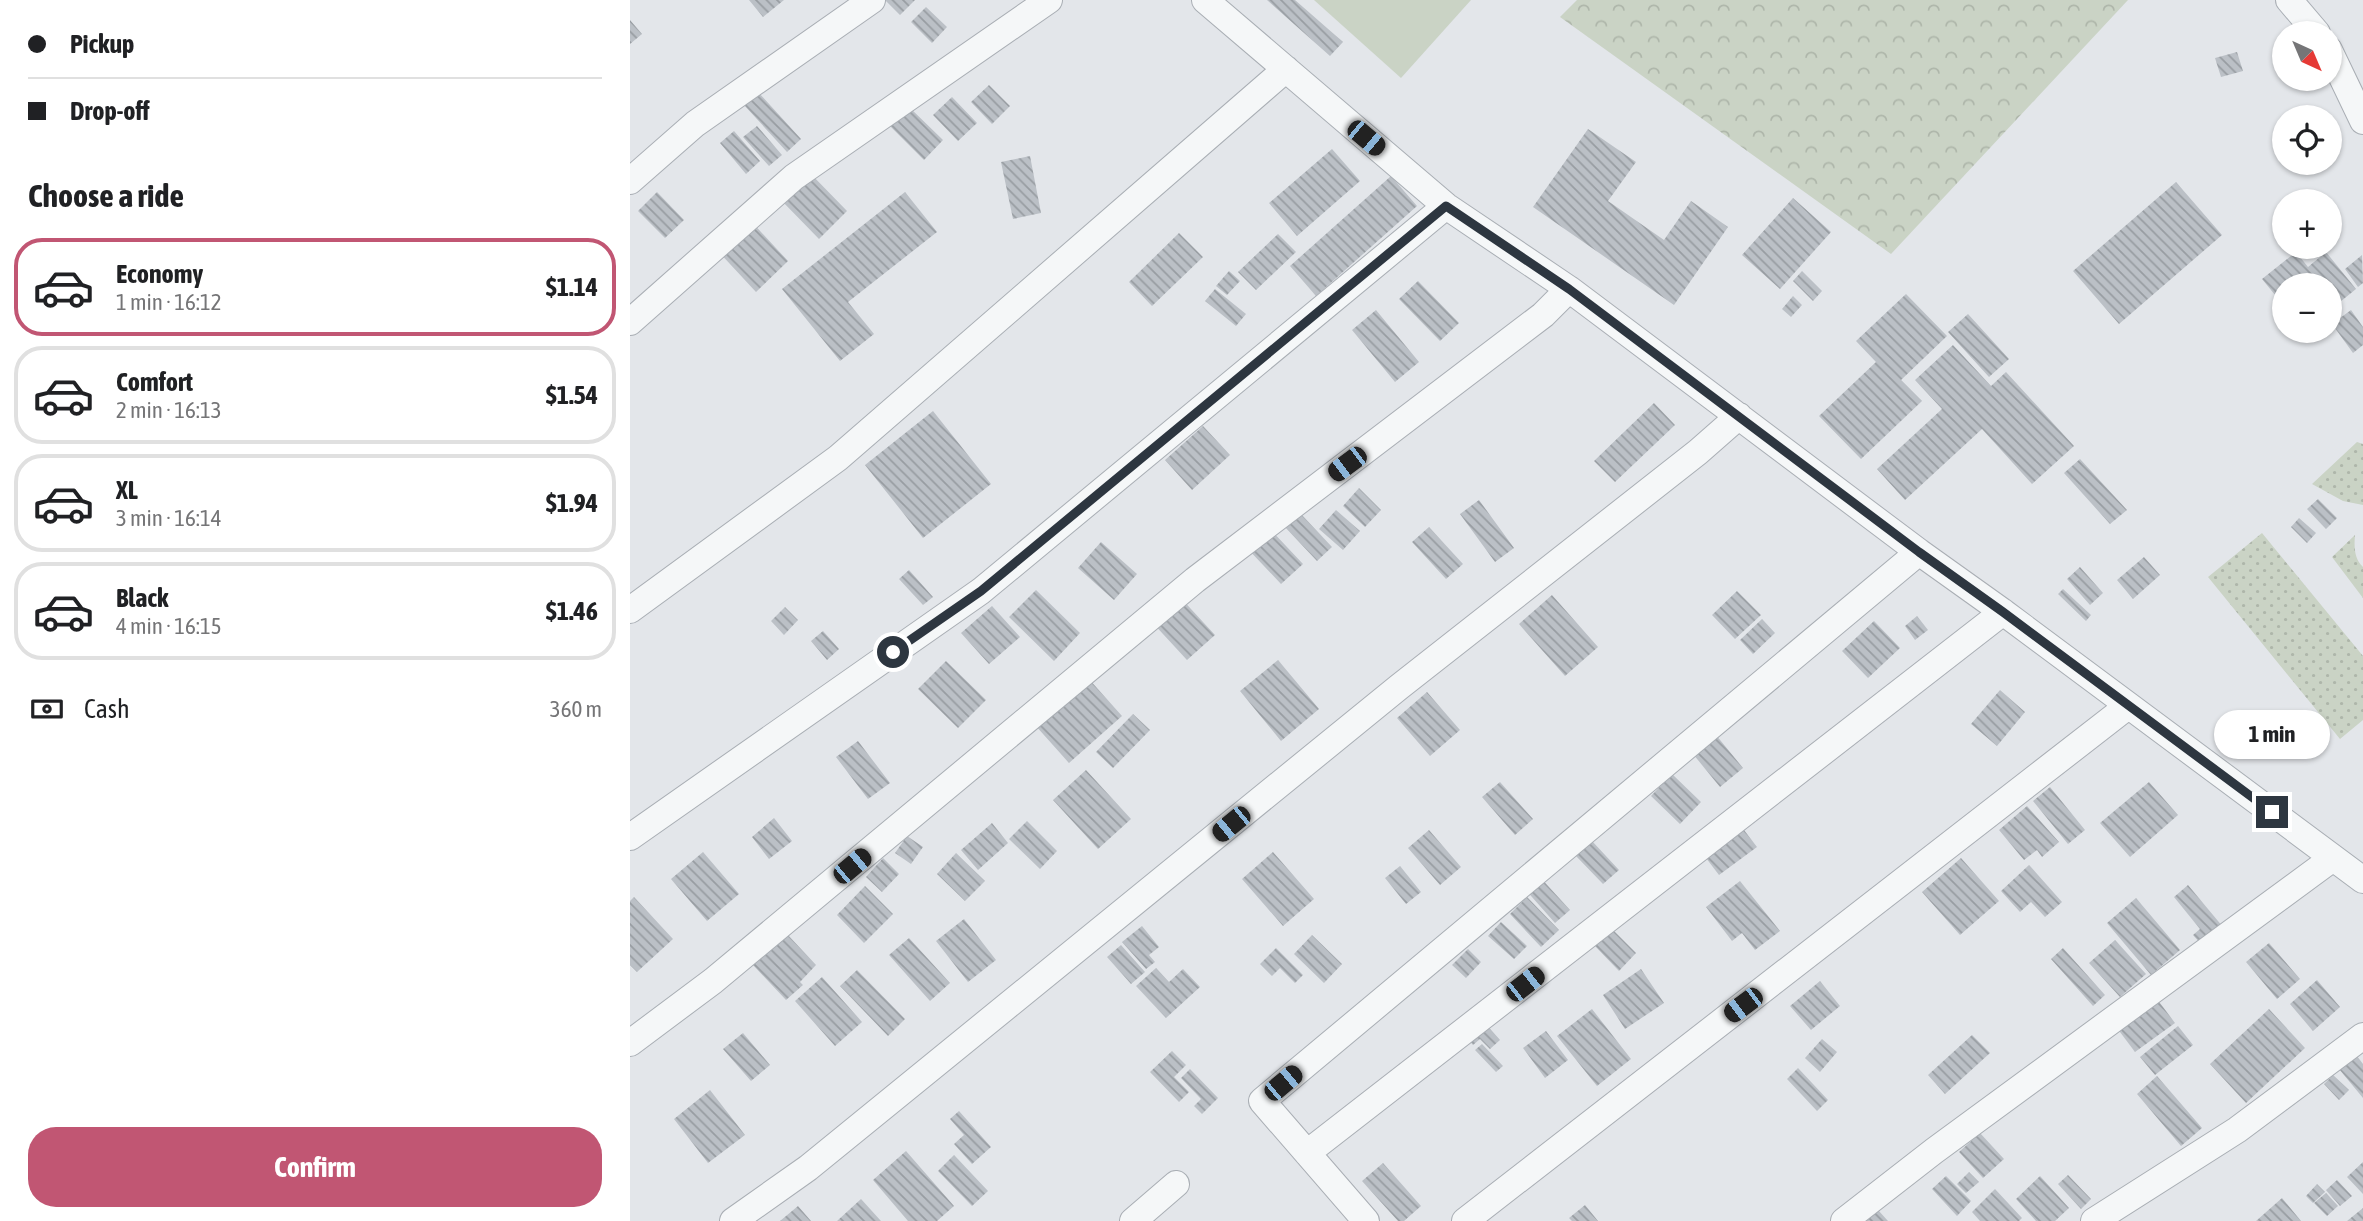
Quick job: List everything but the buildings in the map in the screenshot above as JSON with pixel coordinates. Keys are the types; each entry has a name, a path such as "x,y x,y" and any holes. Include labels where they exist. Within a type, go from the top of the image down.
{"street":[{"path":"630,181 695,124 872,0"},
{"path":"630,322 794,177 1049,0"},
{"path":"1205,0 1446,206 1569,289 2363,880"},
{"path":"2289,0 2307,21"},
{"path":"630,610 838,457 1286,69"},
{"path":"2342,77 2363,121"},
{"path":"630,837 981,591 1446,206"},
{"path":"630,1043 713,981 1195,580 1543,315 1569,289"},
{"path":"733,1221 808,1168 1399,687 1698,452 1739,416"},
{"path":"1366,1221 1262,1101 1919,552"},
{"path":"1307,1153 2003,612"},
{"path":"1465,1221 2129,706"},
{"path":"1844,1221 1934,1151 2333,858"},
{"path":"2094,1221 2237,1130 2363,1036"},
{"path":"1133,1221 1176,1184"}],"green space":[{"path":"1314,0 1471,0 1401,78"},
{"path":"1577,0 2128,0 1891,254 1560,17"},
{"path":"2357,442 2363,444 2363,505 2343,501 2312,484"},
{"path":"2262,533 2363,656 2363,720 2340,739 2208,577"},
{"path":"2355,535 2356,556 2363,567 2363,598 2332,557"}],"route":[{"path":"893,652 981,591 1446,206 1569,289 2272,812"}]}
